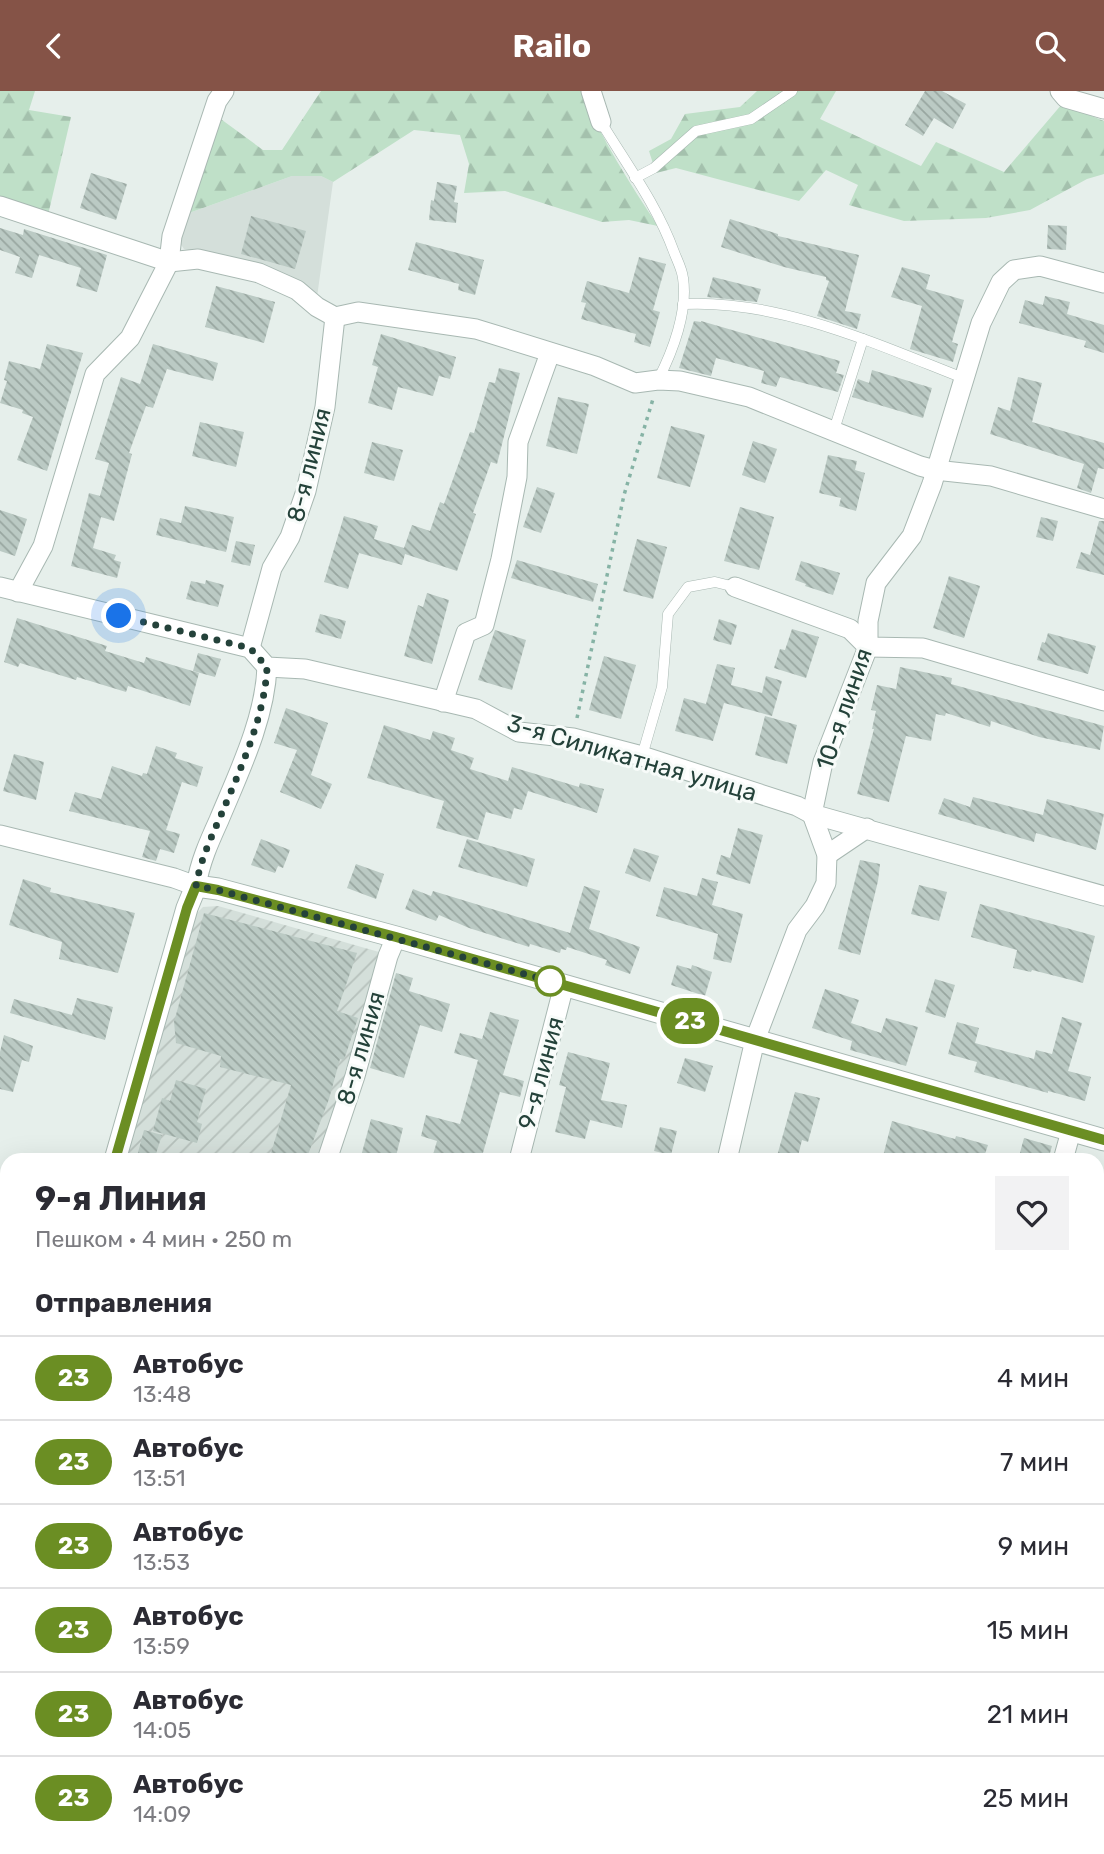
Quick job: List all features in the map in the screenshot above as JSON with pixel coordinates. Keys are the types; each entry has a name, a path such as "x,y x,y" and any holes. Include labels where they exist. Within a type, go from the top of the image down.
{"street":[{"path":"118,1153 187,908 196,886 199,866 243,763 267,687 267,667 250,648 9,589 43,546 95,374 130,338 169,262 172,236 217,101 224,91"},
{"path":"591,91 601,122"},
{"path":"1060,91 1066,98 1104,109"},
{"path":"0,206 169,262 198,259 259,273 297,290 317,307 335,317 358,312 476,329 594,366 635,383 680,381 749,397 920,466 991,476 1104,509"},
{"name":"10-я линия","path":"812,814 822,762 869,647 868,621 876,583 912,536 981,323 1001,282 1014,270 1040,266 1104,283"},
{"name":"8-я линия","path":"250,648 272,568 290,537 306,491 326,407 335,317"},
{"path":"443,702 466,633 484,625 501,559 517,477 518,442 550,353"},
{"path":"735,587 850,629 869,647 923,648 1104,701"},
{"name":"3-я Силикатная улица","path":"267,667 306,669 476,709 519,732 573,738 642,756 797,806 812,814 1104,896"},
{"path":"729,1153 755,1039 797,930 815,906 826,883 827,855 812,814"},
{"path":"827,855 867,828"},
{"path":"0,835 396,937 1104,1140"},
{"name":"8-я линия","path":"329,1153 396,937"},
{"name":"9-я линия","path":"521,1153 564,985"},
{"path":"1065,1153 1071,1131"}],"lane":[{"path":"635,178 654,168 696,131 751,119 792,91"},
{"path":"601,122 663,221 683,277 683,304 667,363 658,380"},
{"path":"683,304 701,303 768,311 863,339 962,378"},
{"path":"834,430 863,339"},
{"path":"642,756 662,687 668,614 688,587 715,582 735,587"}],"path":[{"path":"573,738 624,495 658,380"}],"shaded area":[{"path":"292,176 321,176 333,182 317,297 200,252 184,249 180,243 189,213"},
{"path":"218,906 379,952 383,957 322,1153 126,1153 193,917 203,907"}],"green space":[{"path":"0,91 35,91 29,110 71,117 48,215 0,200"},
{"path":"321,91 581,91 616,160 658,226 629,220 602,222 505,191 464,193 469,164 460,135 414,130 333,182 321,176 292,176 189,213 218,117 263,150 282,150"},
{"path":"757,91 836,91 820,119 921,166 936,142 1004,172 1062,104 1104,121 1104,174 1087,179 1030,210 986,218 904,221 849,205 858,185 826,170 799,201 676,168 656,173 649,151 671,139 685,114 740,107"}],"building":[{"path":"925,91 942,91 966,104 953,129 934,118 923,136 905,125"},
{"path":"91,173 127,184 116,220 80,208"},
{"path":"437,182 457,186 454,202 458,203 456,223 429,220 431,200 434,201"},
{"path":"251,216 306,231 295,269 241,254"},
{"path":"730,219 778,236 859,255 845,311 861,314 857,329 817,316 829,281 826,277 721,247"},
{"path":"1048,225 1067,226 1066,250 1047,249"},
{"path":"0,228 23,235 24,229 107,255 97,292 76,286 81,268 39,255 32,278 15,273 20,257 0,250"},
{"path":"416,242 484,260 475,295 458,290 459,284 408,270"},
{"path":"639,257 666,264 653,310 660,312 650,347 634,342 636,334 581,319 586,303 581,302 587,281 629,293"},
{"path":"902,267 930,275 926,289 964,300 952,342 958,344 953,362 910,349 922,306 891,297"},
{"path":"713,277 761,289 757,302 707,297"},
{"path":"216,286 275,302 264,343 205,327"},
{"path":"1045,296 1070,302 1067,314 1104,325 1104,353 1084,347 1086,341 1019,323 1025,300 1043,305"},
{"path":"694,321 840,361 836,373 844,375 838,392 780,377 776,387 761,383 764,371 716,358 711,376 679,368"},
{"path":"381,334 456,357 450,379 439,376 433,396 398,387 392,410 368,403 378,367 372,365"},
{"path":"47,344 83,353 47,471 17,460 33,417 22,413 23,410 0,403 7,381 4,380 9,361 40,369"},
{"path":"153,344 218,363 213,381 167,369 153,408 146,406 129,453 132,454 114,521 101,517 93,548 116,555 114,560 121,562 117,578 71,566 89,493 100,496 109,463 95,459 121,377 140,384"},
{"path":"499,368 520,373 497,464 491,462 457,571 405,554 402,565 359,553 348,589 324,582 344,516 378,526 374,539 404,548 412,525 430,531 440,502 444,504 470,432 474,433 489,382 495,383"},
{"path":"872,370 932,388 923,418 852,397 858,379 869,383"},
{"path":"1018,377 1042,383 1032,422 1104,443 1104,469 1098,468 1091,493 1077,488 1084,464 990,434 998,407 1010,411"},
{"path":"558,397 589,404 577,454 546,446"},
{"path":"200,422 244,432 236,467 192,456"},
{"path":"671,426 705,435 690,487 657,478"},
{"path":"753,441 777,449 765,483 742,475"},
{"path":"372,442 403,450 394,481 364,473"},
{"path":"828,455 857,461 855,470 865,473 856,511 839,506 841,498 819,493"},
{"path":"537,487 555,493 541,533 523,527"},
{"path":"185,506 234,517 226,552 156,535 160,518 181,523"},
{"path":"740,507 774,517 759,570 724,561"},
{"path":"0,510 27,519 15,556 0,551"},
{"path":"1041,517 1058,521 1053,541 1036,537"},
{"path":"1099,521 1104,521 1104,575 1076,568 1081,552 1090,555"},
{"path":"637,539 667,547 653,599 623,591"},
{"path":"236,541 255,545 250,566 231,562"},
{"path":"517,560 598,584 593,602 511,578"},
{"path":"801,561 840,573 833,595 795,580"},
{"path":"949,576 980,586 964,638 933,628"},
{"path":"206,580 224,585 218,607 186,599 191,581 205,584"},
{"path":"427,593 449,600 432,664 404,656 418,605 423,607"},
{"path":"320,614 346,621 341,639 315,632"},
{"path":"17,618 107,646 105,651 144,663 146,657 199,673 190,706 128,686 126,692 77,677 76,680 20,663 18,667 4,662"},
{"path":"719,619 737,625 731,645 713,640"},
{"path":"792,629 819,637 806,678 774,668 780,649 785,650"},
{"path":"495,630 526,640 512,690 478,680"},
{"path":"1048,633 1096,646 1088,674 1037,660 1042,642 1045,643"},
{"path":"198,653 221,659 215,677 193,671"},
{"path":"604,656 636,665 621,719 589,710"},
{"path":"717,664 735,668 731,685 762,693 766,676 782,681 772,716 724,703 713,741 675,731 684,698 706,704"},
{"path":"900,667 952,678 951,684 1104,726 1100,750 1039,737 991,721 990,727 946,713 945,716 936,714 931,741 906,736 889,802 857,794 874,729 876,711 871,710 877,685 896,689"},
{"path":"286,708 328,723 311,775 332,784 321,809 280,792 297,750 274,743"},
{"path":"765,716 797,725 787,764 755,755"},
{"path":"384,725 430,740 433,731 455,738 451,750 474,758 470,769 508,781 512,767 579,787 580,783 604,789 597,813 528,791 522,810 514,808 511,819 486,812 478,840 436,828 444,801 367,778"},
{"path":"156,746 177,753 175,758 203,767 197,787 182,782 166,830 180,834 174,853 160,849 156,861 142,857 150,831 69,811 75,792 101,799 112,766 142,776 143,773 147,774"},
{"path":"14,754 44,762 36,800 3,791"},
{"path":"973,797 1043,815 1047,799 1104,814 1096,850 1036,833 1034,842 938,814 944,798 970,807"},
{"path":"738,828 763,835 750,884 716,874 721,855 730,858"},
{"path":"261,839 290,850 283,868 278,866 275,873 251,865"},
{"path":"467,839 535,859 527,887 458,867"},
{"path":"634,848 659,856 650,882 625,873"},
{"path":"860,860 880,864 860,955 838,949"},
{"path":"356,864 384,874 376,899 347,888"},
{"path":"702,878 718,882 712,905 743,914 731,963 713,959 718,934 656,916 664,887 697,896"},
{"path":"23,879 51,888 50,892 135,913 118,973 59,959 62,942 9,925"},
{"path":"919,885 947,892 939,921 911,914"},
{"path":"584,886 600,891 589,929 640,947 630,974 605,965 607,960 567,947 566,950 561,949 560,953 530,944 529,947 469,928 439,915 436,921 405,909 413,889 431,896 433,891 570,933"},
{"path":"980,904 1095,936 1083,983 1013,968 1017,950 971,937"},
{"path":"204,913 357,953 337,1011 358,1018 344,1060 340,1059 329,1099 309,1153 271,1153 291,1085 220,1067 221,1056 176,1043 174,1022"},
{"path":"677,965 691,969 692,965 712,972 705,996 671,985"},
{"path":"396,973 413,978 409,991 450,1004 442,1032 420,1025 404,1078 370,1068"},
{"path":"935,979 955,985 945,1018 925,1012"},
{"path":"825,989 859,1000 851,1023 881,1033 886,1018 918,1027 906,1066 850,1050 852,1041 812,1028"},
{"path":"77,998 113,1007 105,1040 10,1013 14,999 72,1015"},
{"path":"490,1012 519,1020 503,1075 524,1081 520,1097 500,1092 483,1153 433,1153 437,1141 421,1136 426,1115 460,1124 478,1060 454,1053 460,1033 482,1039"},
{"path":"1062,1017 1082,1023 1068,1071 1091,1077 1085,1101 974,1072 977,1062 948,1054 957,1022 979,1028 975,1043 1034,1059 1036,1050 1052,1054"},
{"path":"4,1035 33,1046 29,1062 22,1060 13,1092 0,1089 0,1052"},
{"path":"568,1052 610,1063 601,1100 627,1105 622,1128 590,1120 585,1139 555,1132 566,1087 559,1085"},
{"path":"685,1058 713,1066 705,1092 677,1083"},
{"path":"176,1080 206,1089 197,1122 202,1124 197,1143 153,1131 162,1098 170,1101"},
{"path":"795,1092 820,1098 808,1142 802,1140 799,1153 778,1153"},
{"path":"371,1119 403,1128 397,1153 362,1153"},
{"path":"892,1121 955,1139 956,1136 988,1145 985,1153 884,1153"},
{"path":"660,1127 677,1131 672,1153 654,1151"},
{"path":"144,1130 162,1135 156,1153 138,1153"},
{"path":"1024,1138 1052,1146 1050,1153 1020,1153"}],"bus line":[{"name":"23","path":"117,1153 187,908 196,886 396,937 1104,1140"}],"route":[{"path":"119,616 250,648 267,667 267,687 243,763 199,866 196,886 370,930 550,981"}]}
